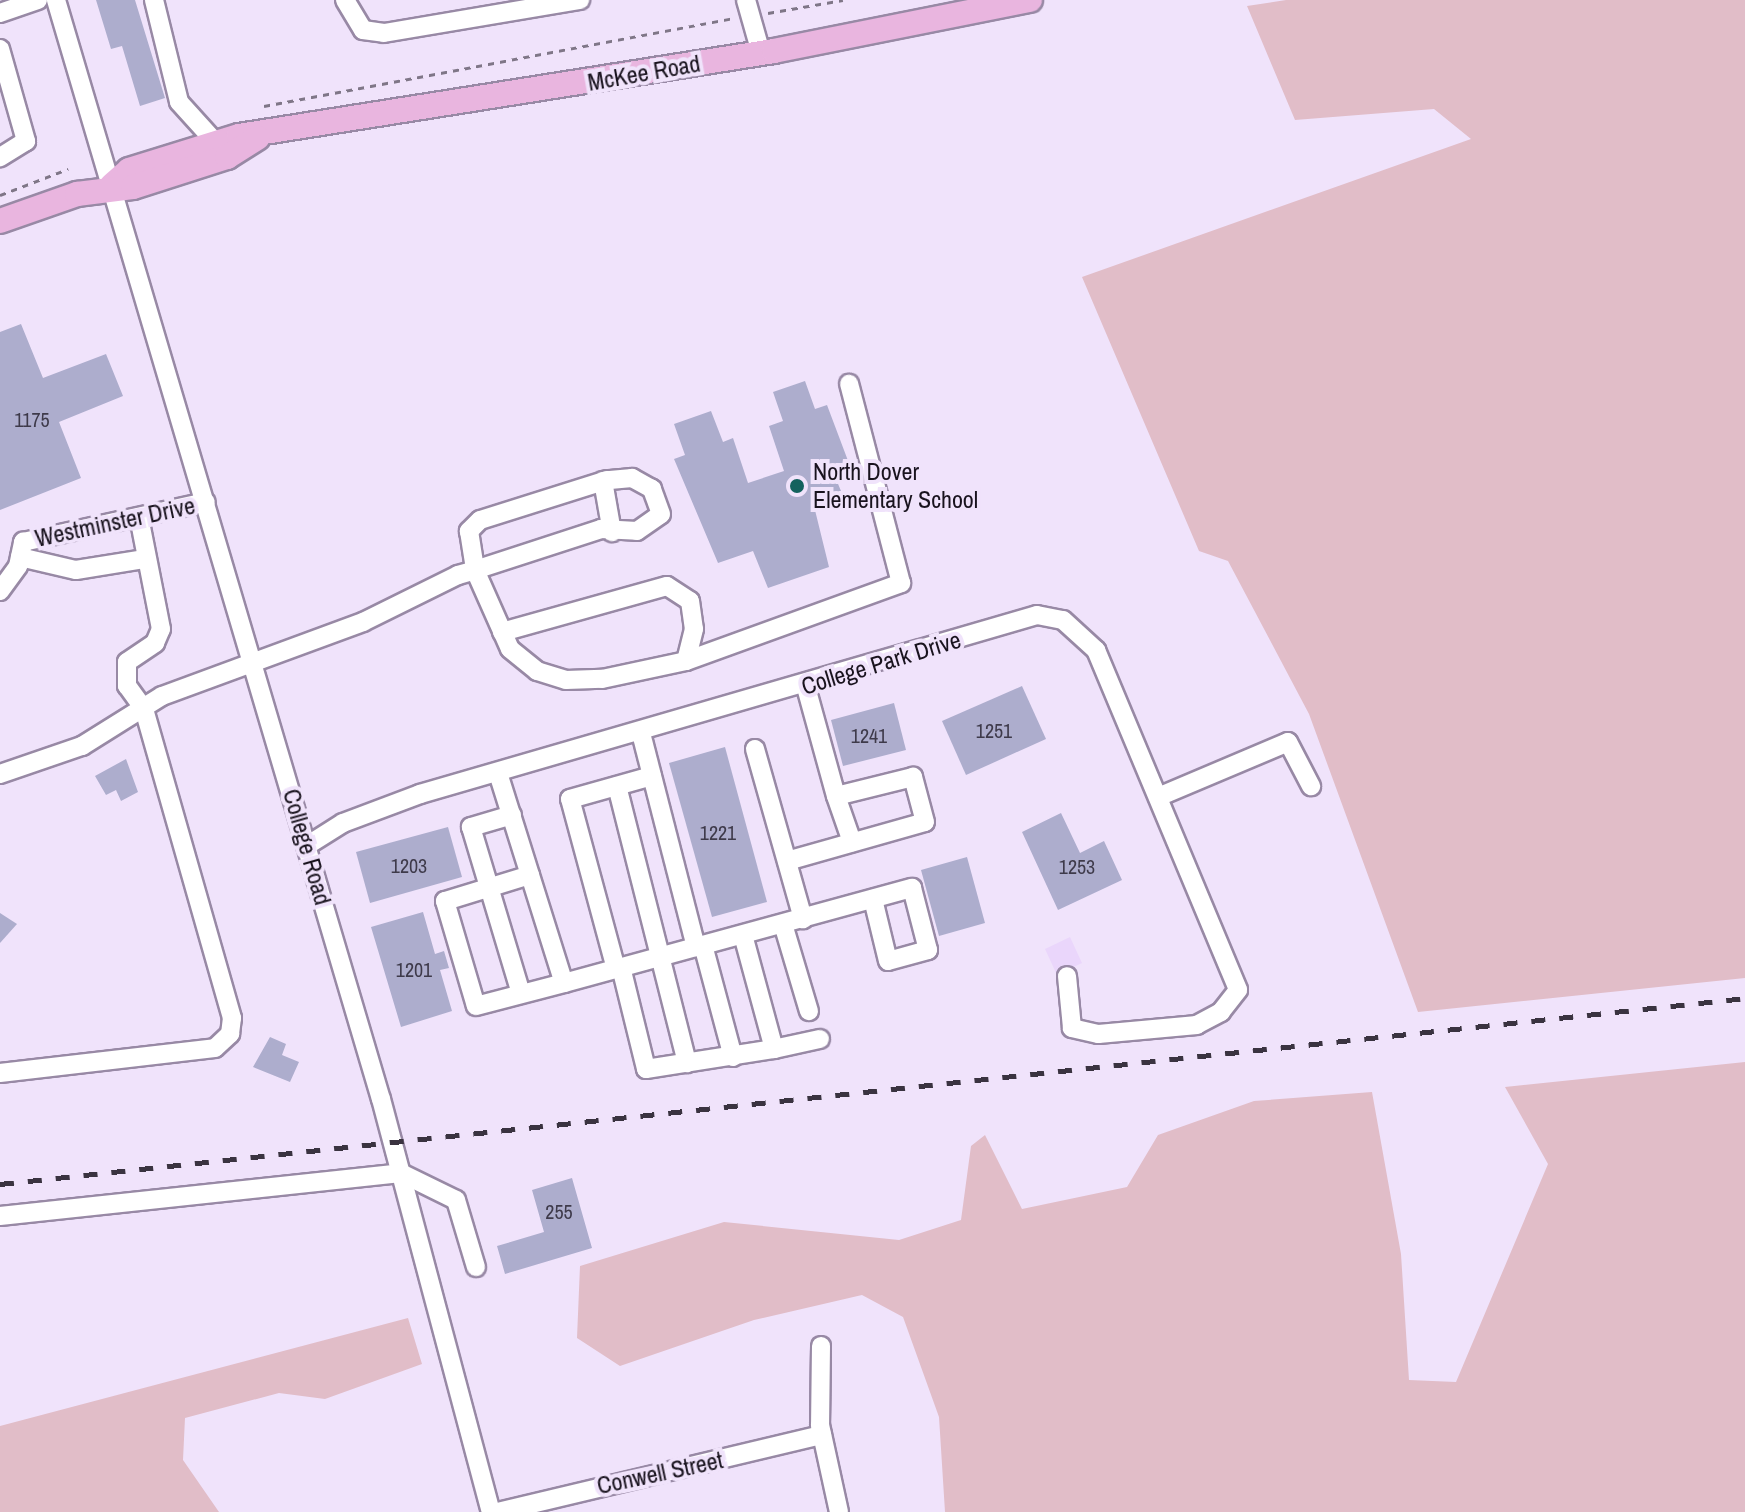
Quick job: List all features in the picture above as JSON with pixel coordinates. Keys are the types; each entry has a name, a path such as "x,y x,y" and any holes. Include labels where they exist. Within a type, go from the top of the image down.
{"main road":[{"name":"McKee Road","path":"112,185 129,170 216,143 761,53 1030,0"},
{"name":"McKee Road","path":"0,221 112,185 133,187 235,155 257,138"}],"street":[{"path":"0,13 38,0"},
{"name":"College Road","path":"56,0 308,845 401,1173 491,1512"},
{"path":"154,0 179,102 216,143"},
{"path":"345,0 363,30 384,33 580,0"},
{"path":"746,0 761,53"},
{"path":"0,157 26,141 1,59"},
{"path":"0,774 82,746 144,709 254,666 475,570 612,532 653,524 660,502 632,478 603,481 480,520 467,544 475,570 502,632 537,671 566,680 686,661 901,583 849,384"},
{"path":"603,481 612,532"},
{"name":"Westminster Drive","path":"22,550 206,502"},
{"path":"0,1073 215,1048 230,1034 232,1018 144,709 125,672 136,650 159,637 139,517"},
{"path":"0,591 22,550 76,570 145,559"},
{"path":"502,632 667,586 690,601 694,629 686,661"},
{"name":"College Park Drive","path":"308,845 343,823 498,773 806,687 1037,615 1063,620 1096,650 1238,990 1221,1012 1197,1025 1098,1034 1072,1028 1067,976"},
{"path":"806,687 852,842"},
{"path":"641,733 733,1057"},
{"path":"1158,797 1288,742 1311,786"},
{"path":"755,749 803,919"},
{"path":"498,773 564,983"},
{"path":"652,776 570,799 646,1069 733,1057 820,1039"},
{"path":"787,861 925,822 913,777 836,796"},
{"path":"617,786 687,1063"},
{"path":"512,815 471,827 521,994"},
{"path":"530,875 445,901 476,1006 873,899"},
{"path":"783,924 809,1011"},
{"path":"743,935 774,1049"},
{"path":"0,1216 401,1173 456,1200 476,1267"},
{"path":"821,1346 822,1435 839,1512"},
{"name":"Conwell Street","path":"498,1512 822,1435"}],"path":[{"path":"762,14 843,0"},
{"path":"264,106 735,18"},
{"path":"0,195 68,169"}],"shaded area":[{"path":"1286,0 1745,0 1745,978 1418,1012 1309,714 1228,561 1199,551 1082,277 1471,139 1434,109 1295,120 1247,6"},
{"path":"1070,937 1082,963 1057,975 1045,949"},
{"path":"1745,1062 1745,1512 945,1512 939,1417 903,1317 862,1295 754,1320 620,1366 577,1338 580,1266 724,1222 899,1240 961,1220 971,1146 985,1135 1022,1209 1127,1187 1158,1135 1254,1101 1372,1092 1401,1254 1409,1380 1456,1382 1548,1164 1505,1087"},
{"path":"408,1318 422,1364 325,1399 279,1393 185,1418 183,1460 219,1512 0,1512 0,1426"}],"building":[{"path":"96,0 135,0 165,98 140,106 122,46 111,49"},
{"path":"21,324 43,378 106,354 123,396 59,422 81,478 0,510 0,332"},
{"name":"North Dover Elementary School","path":"805,381 815,409 827,405 853,474 836,479 841,491 813,502 829,567 768,588 753,551 718,563 674,459 685,455 674,424 711,411 723,442 733,438 748,483 784,471 769,426 783,421 773,392"},
{"path":"1022,686 1046,739 966,775 942,721"},
{"path":"894,703 906,750 843,766 831,720"},
{"path":"725,747 767,902 712,917 669,763"},
{"path":"126,759 138,792 121,801 116,790 106,795 95,776"},
{"path":"1061,813 1080,853 1104,841 1122,880 1058,910 1022,832"},
{"path":"448,827 462,877 370,903 356,852"},
{"path":"967,857 985,923 939,936 921,870"},
{"path":"423,912 435,954 444,951 449,968 440,970 452,1011 401,1027 371,927"},
{"path":"0,913 17,924 0,943"},
{"path":"270,1037 286,1044 282,1055 299,1062 290,1082 253,1067"},
{"path":"572,1178 592,1248 505,1274 497,1246 544,1232 532,1190"}],"railway":[{"path":"0,1184 1745,998"}],"place":[{"name":"North Dover Elementary School","path":"797,486"}]}
